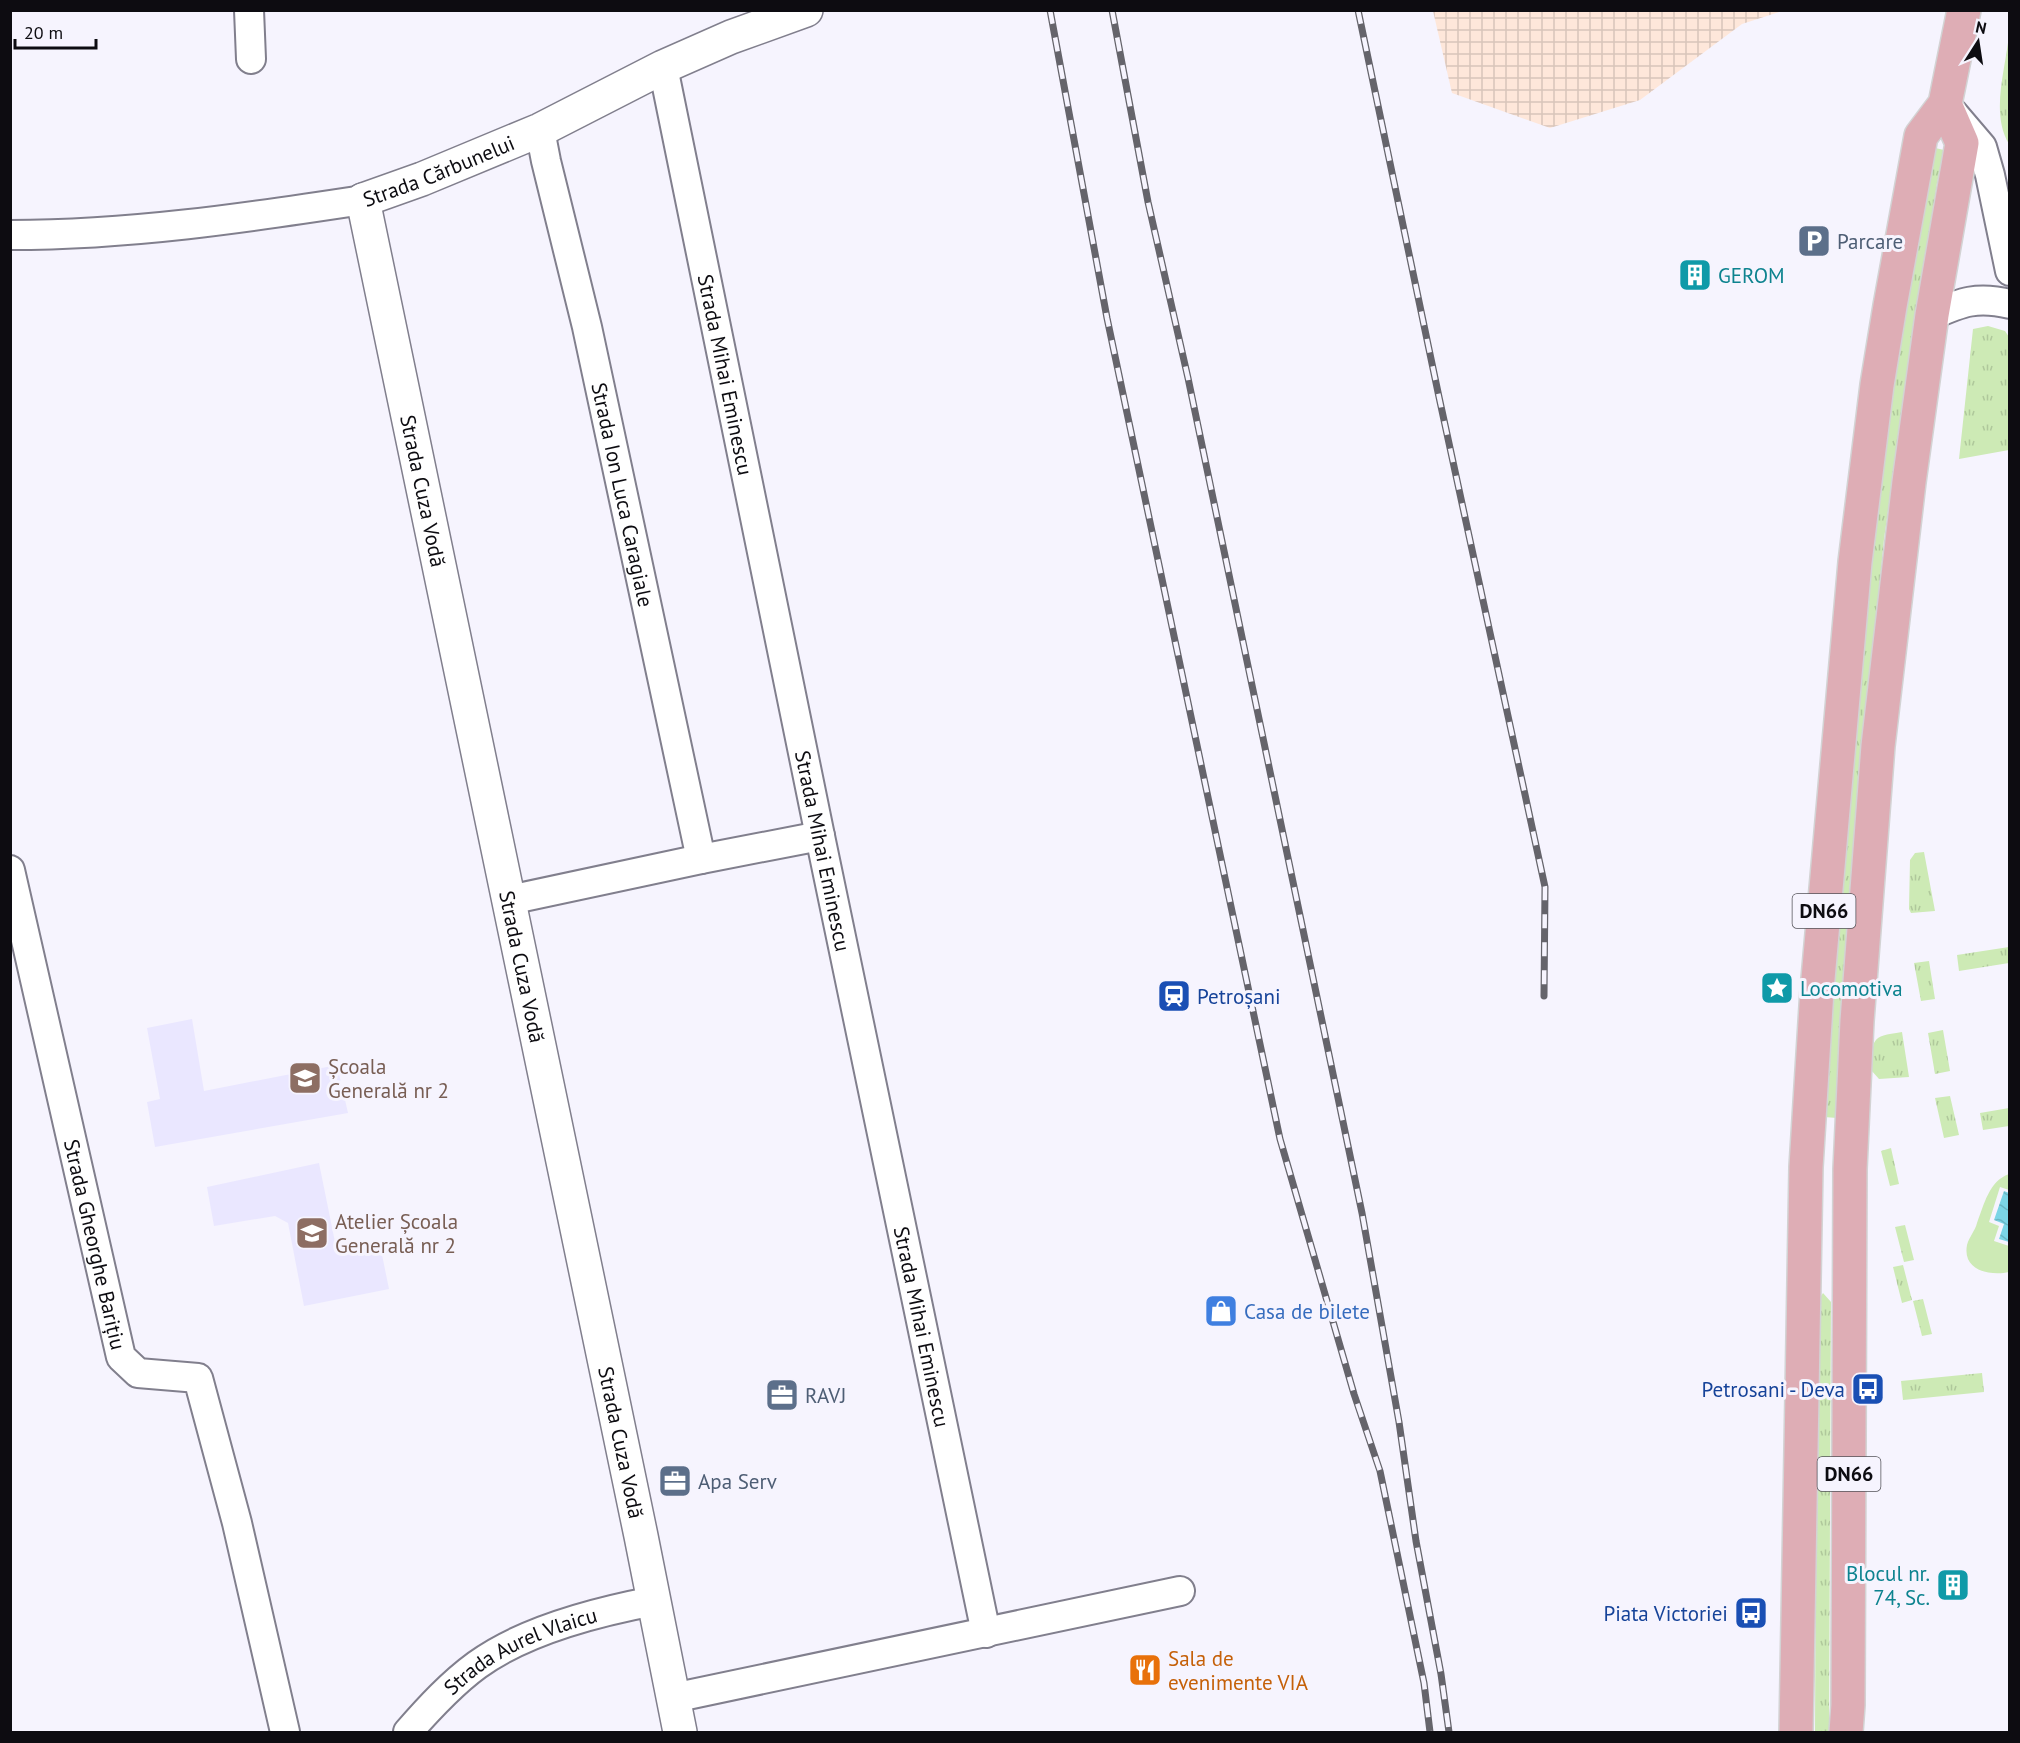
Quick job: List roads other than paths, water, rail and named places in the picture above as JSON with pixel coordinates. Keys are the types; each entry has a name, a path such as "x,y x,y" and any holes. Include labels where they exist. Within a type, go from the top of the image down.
{"main road":[{"name":"Strada Cărbunelui","path":"363,200 422,179 540,129 663,67 731,37 806,10"},
{"name":"DN66","path":"1796,1732 1807,1156 1817,990 1855,562 1890,306 1921,136 1946,104 1965,10"},
{"name":"DN66","path":"1846,1732 1849,1216 1857,1021 1878,746 1909,482 1932,315 1962,143 1946,104"},
{"name":"Strada Cuza Vodă","path":"363,200 680,1732"},
{"path":"1805,1215 1849,1216"}],"street":[{"path":"249,10 251,59"},
{"name":"Strada Mihai Eminescu","path":"663,67 986,1633"},
{"path":"1946,104 1982,147 2010,271"},
{"name":"Strada Ion Luca Caragiale","path":"540,129 587,327 701,859"},
{"name":"Strada Cărbunelui","path":"10,235 128,232 249,218 363,200"},
{"path":"1932,315 1968,300 1989,299 2010,304"},
{"path":"509,900 820,836"},
{"name":"Strada Gheorghe Barițiu","path":"10,870 17,929 121,1357 138,1373 198,1378 237,1523 285,1732"},
{"path":"673,1698 1180,1591"},
{"name":"Strada Aurel Vlaicu","path":"420,1727 450,1687 477,1665 508,1645 572,1621 654,1601"}],"water":[{"path":"2004,1191 2009,1193 2009,1242 1999,1239 2004,1224 1994,1220"}],"railway":[{"path":"1050,10 1107,318 1280,1139 1354,1394 1380,1471 1424,1683 1430,1732"},
{"path":"1112,10 1148,202 1188,378 1362,1213 1399,1422 1416,1541 1441,1674 1449,1732"},
{"path":"1358,10 1545,887 1544,996"}],"place":[{"name":"Parcare","path":"1814,241"},
{"name":"GEROM","path":"1695,275"},
{"name":"Locomotiva","path":"1777,988"},
{"name":"Petroșani","path":"1174,996"},
{"name":"Școala Generală nr 2","path":"305,1078"},
{"name":"Atelier Școala Generală nr 2","path":"312,1233"},
{"name":"Casa de bilete","path":"1221,1311"},
{"name":"Petrosani - Deva","path":"1868,1389"},
{"name":"RAVJ","path":"782,1395"},
{"name":"Apa Serv","path":"675,1481"},
{"name":"Blocul nr. 74, Sc.","path":"1953,1585"},
{"name":"Piata Victoriei","path":"1751,1613"},
{"name":"Sala de evenimente VIA","path":"1145,1670"}]}
